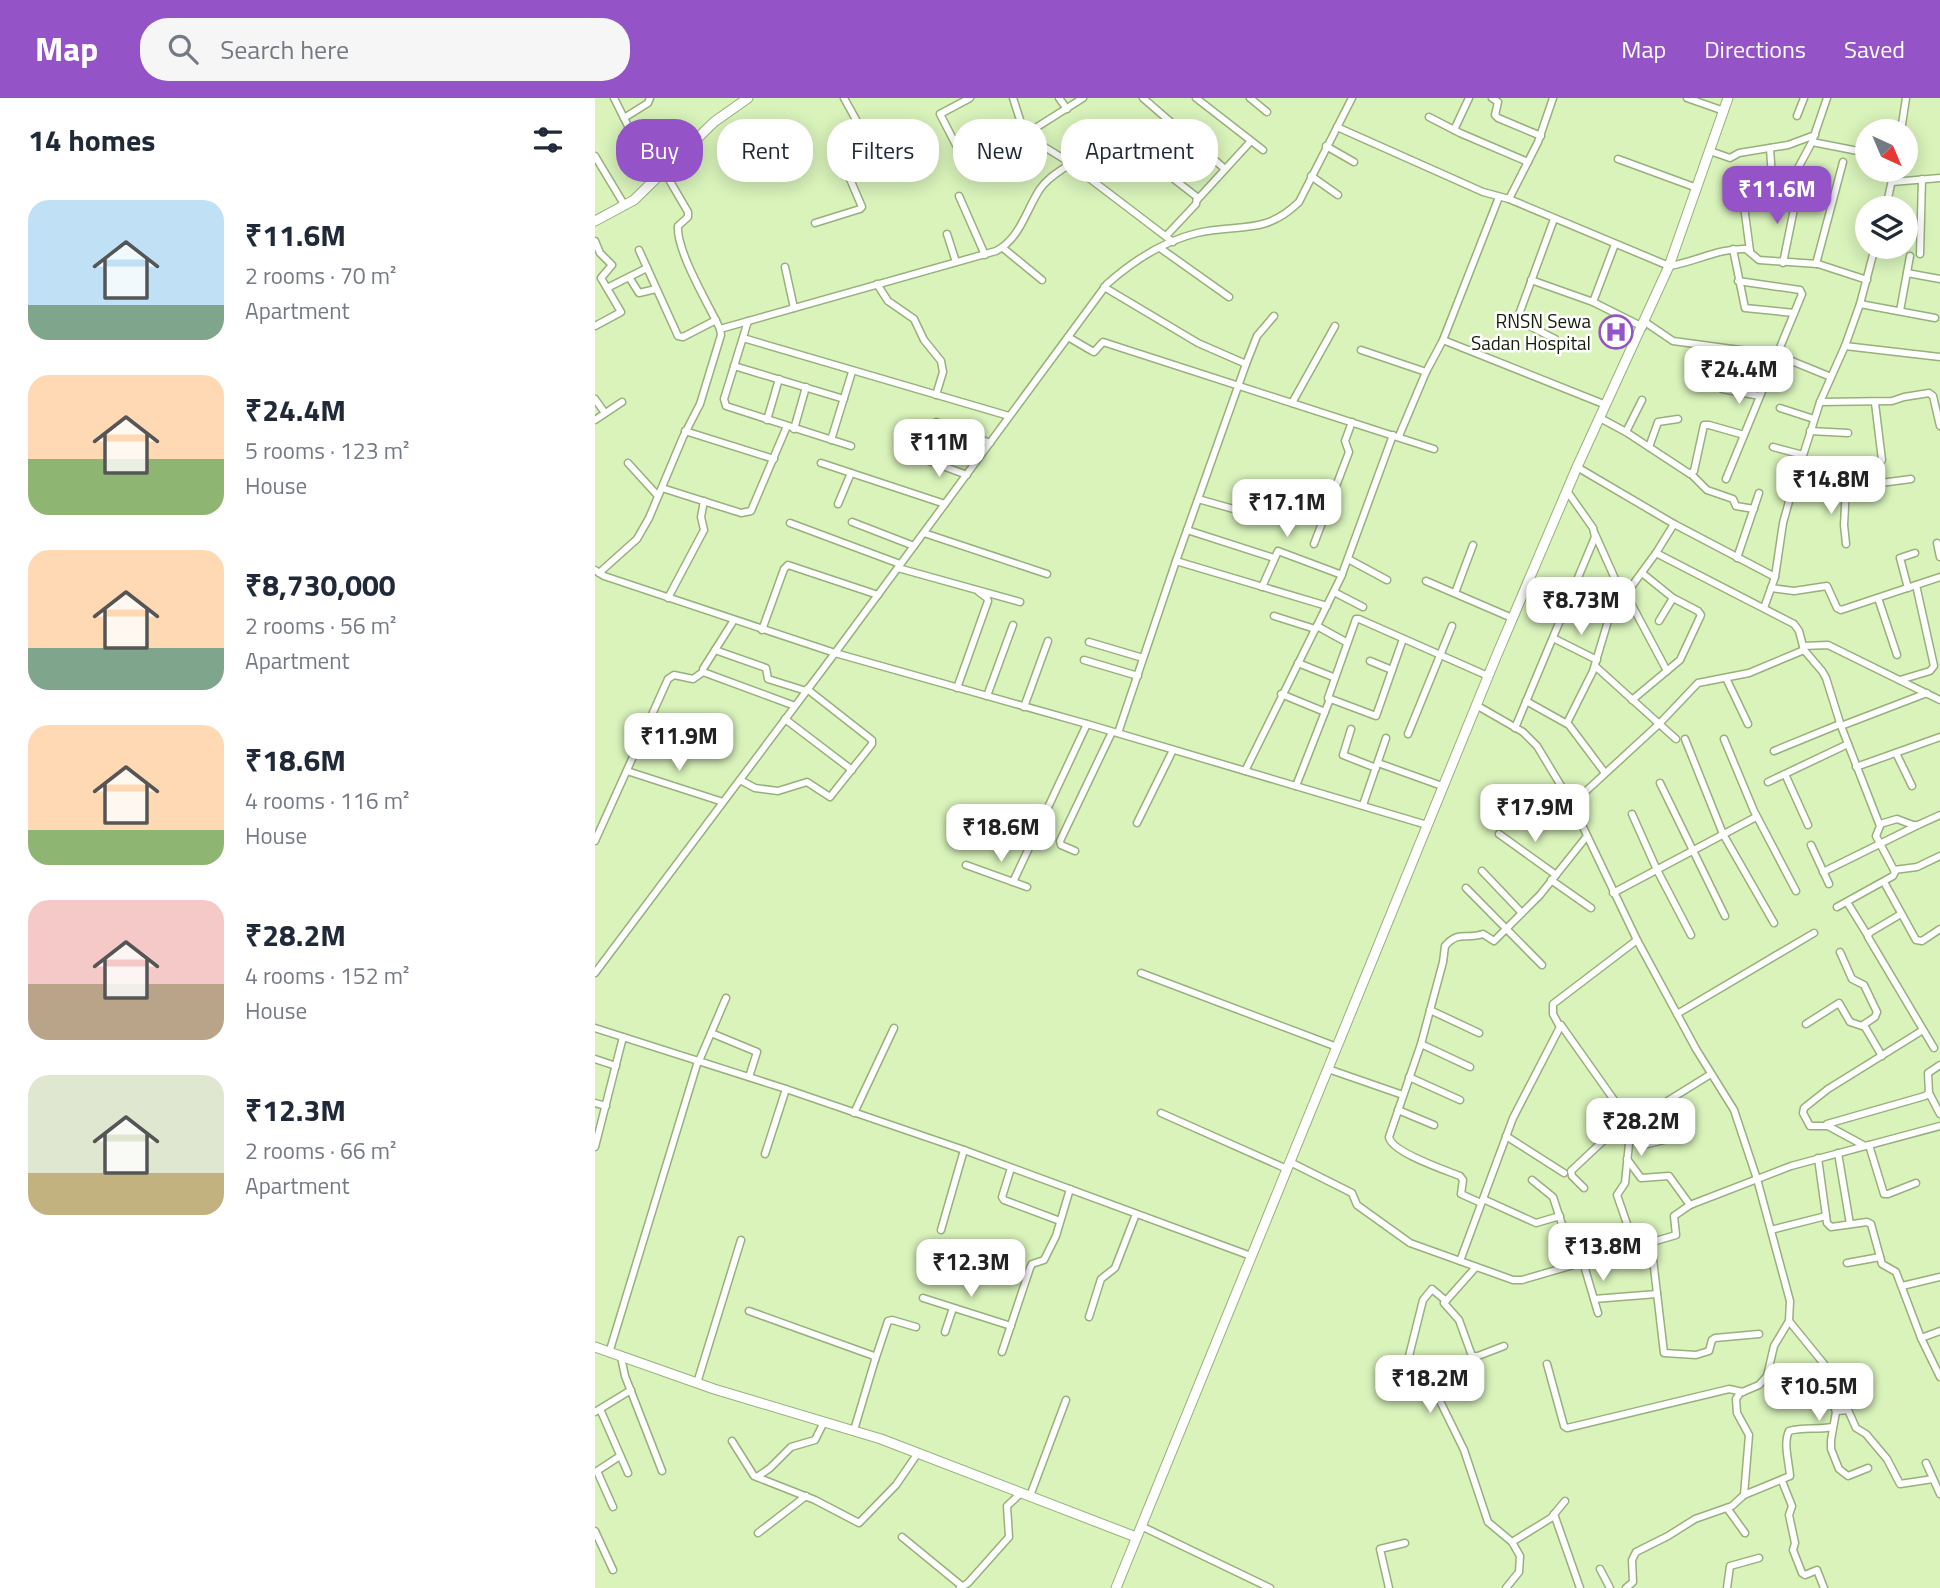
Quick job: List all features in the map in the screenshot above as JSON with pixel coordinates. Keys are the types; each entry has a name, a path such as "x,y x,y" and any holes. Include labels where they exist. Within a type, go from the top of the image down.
{"main road":[{"path":"703,133 748,98"},
{"path":"1116,1588 1512,618 1577,467 1669,266 1728,98"},
{"path":"595,221 625,206 653,182"},
{"path":"595,1347 697,1383 854,1430 1136,1536"}],"street":[{"path":"614,98 624,118 648,103 650,98"},
{"path":"844,98 856,119"},
{"path":"953,139 940,114 970,98"},
{"path":"1013,98 1021,119"},
{"path":"1059,98 1067,108"},
{"path":"1047,121 1083,98"},
{"path":"1143,98 1225,169"},
{"path":"1196,98 1263,150"},
{"path":"1250,98 1267,112"},
{"path":"595,972 835,653 1104,287 1128,265 1195,233 1251,227 1279,219 1299,202 1352,98"},
{"path":"1454,130 1469,98"},
{"path":"1492,98 1498,102 1496,117 1541,136"},
{"path":"1509,199 1541,136 1552,98"},
{"path":"1687,98 1724,111"},
{"path":"1797,116 1804,98"},
{"path":"1788,187 1813,139 1827,98"},
{"path":"1903,119 1906,98"},
{"path":"1429,117 1528,162"},
{"path":"1337,127 1483,192 1509,199 1669,266 1690,262 1714,252 1746,248 1759,260 1816,264 1867,281"},
{"path":"1710,151 1730,158 1739,153 1813,139 1855,150"},
{"path":"1165,236 1251,141"},
{"path":"1326,146 1354,162"},
{"path":"1743,184 1772,178 1770,148"},
{"path":"595,156 625,206"},
{"path":"1618,159 1697,188"},
{"path":"1816,264 1843,162"},
{"path":"720,329 1003,248 1015,236 1042,185 1061,171"},
{"path":"1311,176 1338,195"},
{"path":"1918,179 1940,178"},
{"path":"1920,254 1922,179"},
{"path":"597,572 637,539 649,517 699,404 721,335 687,261 678,226 688,217 688,212 670,182"},
{"path":"815,223 861,208 852,182"},
{"path":"1094,182 1173,242"},
{"path":"1178,182 1194,194 1197,200"},
{"path":"1889,196 1892,182"},
{"path":"1783,263 1797,194"},
{"path":"959,196 985,255"},
{"path":"1245,771 1342,575 1396,435 1443,341 1499,197"},
{"path":"1744,206 1750,251"},
{"path":"1554,219 1518,319 1555,339"},
{"path":"947,234 956,262"},
{"path":"595,241 600,253 612,265 601,276 621,312 595,327"},
{"path":"1593,302 1615,244"},
{"path":"1003,248 1041,280"},
{"path":"1160,248 1230,297"},
{"path":"1733,249 1742,303 1747,309 1794,313"},
{"path":"639,250 678,336 683,337 716,320"},
{"path":"1764,608 1775,577 1783,523 1810,431 1845,346 1872,259"},
{"path":"1900,311 1909,259"},
{"path":"785,267 794,308"},
{"path":"607,288 647,268"},
{"path":"1907,273 1940,279"},
{"path":"629,277 639,293 656,289"},
{"path":"1531,280 1593,302 1673,341 1777,355 1831,377"},
{"path":"1725,479 1802,294 1800,290 1738,281"},
{"path":"877,284 888,301 914,320 924,340 941,361 943,373 936,395"},
{"path":"1104,287 1198,343 1246,364"},
{"path":"1860,304 1935,318"},
{"path":"1075,851 1061,845 1059,841 1115,732 1238,385 1257,336 1273,316"},
{"path":"748,321 724,400 726,406 851,446"},
{"path":"1292,403 1335,326"},
{"path":"1068,337 1094,352 1103,342 1434,449"},
{"path":"743,338 1010,416"},
{"path":"1443,341 1606,405"},
{"path":"1845,346 1940,357"},
{"path":"1361,350 1426,372"},
{"path":"734,366 844,399"},
{"path":"831,440 852,372"},
{"path":"767,420 779,379"},
{"path":"662,488 741,513 751,511 806,387"},
{"path":"1722,389 1760,396"},
{"path":"1820,402 1875,402 1932,394 1940,426"},
{"path":"595,399 605,413"},
{"path":"1626,432 1642,400"},
{"path":"595,420 622,402"},
{"path":"1875,402 1882,460"},
{"path":"1780,408 1814,419"},
{"path":"1600,418 1691,474 1707,490 1733,499 1736,506 1753,509"},
{"path":"1649,447 1658,422 1678,419"},
{"path":"936,422 990,443"},
{"path":"1314,544 1349,452 1345,441 1352,422"},
{"path":"1691,474 1704,425 1744,435"},
{"path":"685,431 773,459"},
{"path":"1810,431 1848,433"},
{"path":"1773,447 1803,455"},
{"path":"921,458 967,475"},
{"path":"628,463 658,496"},
{"path":"821,463 945,504"},
{"path":"1577,467 1674,524 1775,577"},
{"path":"838,504 851,473"},
{"path":"1793,487 1846,488 1910,479"},
{"path":"1846,488 1846,544"},
{"path":"1567,491 1595,532 1618,586 1626,594 1667,671"},
{"path":"1737,558 1759,493"},
{"path":"1198,499 1262,517"},
{"path":"668,598 703,534 701,517 704,501"},
{"path":"852,522 914,546"},
{"path":"790,523 899,566 1020,602"},
{"path":"1626,594 1674,524"},
{"path":"1187,530 1274,558"},
{"path":"1515,728 1595,532"},
{"path":"924,533 1047,574"},
{"path":"1937,543 1940,557"},
{"path":"1455,593 1473,545"},
{"path":"1262,587 1274,558 1280,551 1342,575"},
{"path":"1656,553 1797,627 1803,648 1824,674 1856,767 1880,824 1877,836 1895,874 1837,907"},
{"path":"1908,588 1900,558 1915,553"},
{"path":"1348,559 1387,580"},
{"path":"1176,561 1327,606"},
{"path":"762,630 784,569 788,565 878,595"},
{"path":"597,572 835,653 1115,732 1427,825"},
{"path":"1632,700 1680,660 1701,615 1673,598 1642,573"},
{"path":"1771,589 1792,592 1827,586 1837,608 1841,610 1940,577"},
{"path":"1426,580 1512,618"},
{"path":"1900,681 1930,671 1934,666 1916,585"},
{"path":"1567,723 1596,663 1618,586"},
{"path":"957,688 988,601 979,590"},
{"path":"1334,593 1363,607"},
{"path":"1659,621 1673,598"},
{"path":"1878,598 1897,655"},
{"path":"1274,616 1316,628 1346,642"},
{"path":"1403,639 1376,716 1327,696 1356,619 1403,639 1488,676"},
{"path":"595,841 670,677 674,675 693,679 703,672 734,620"},
{"path":"987,696 1013,625"},
{"path":"1408,734 1452,626"},
{"path":"1553,638 1596,663 1676,739"},
{"path":"1024,706 1048,640"},
{"path":"1089,642 1143,658"},
{"path":"1572,804 1659,724 1695,685 1749,673 1803,648 1828,645 1940,700"},
{"path":"715,650 766,668 768,679 807,690 873,741 830,797 807,782 778,791 755,788 740,780"},
{"path":"1084,660 1137,676"},
{"path":"1370,661 1392,670"},
{"path":"1298,663 1333,677"},
{"path":"703,672 795,706"},
{"path":"1726,678 1748,724"},
{"path":"1774,751 1927,693"},
{"path":"1281,694 1325,712"},
{"path":"1296,786 1330,699"},
{"path":"1526,701 1567,723 1605,773"},
{"path":"1476,705 1515,728 1537,746 1572,804 1637,940 1738,1120 1758,1179 1790,1301 1789,1321 1774,1346 1764,1381 1743,1392 1736,1399 1737,1413 1749,1436 1744,1496"},
{"path":"785,719 852,770"},
{"path":"1013,882 1087,724"},
{"path":"1351,729 1343,755 1442,786"},
{"path":"1856,767 1940,737"},
{"path":"1363,805 1386,738"},
{"path":"1724,739 1756,817 1796,891"},
{"path":"1685,740 1723,834 1774,923"},
{"path":"1768,782 1848,744"},
{"path":"1137,823 1173,750"},
{"path":"1896,753 1912,786"},
{"path":"627,771 723,802"},
{"path":"1785,774 1808,825"},
{"path":"1660,783 1725,916"},
{"path":"1632,814 1691,935"},
{"path":"1823,872 1940,815"},
{"path":"1613,893 1756,817"},
{"path":"1880,824 1897,819 1919,825"},
{"path":"1499,834 1591,908"},
{"path":"1560,1216 1536,1223 1461,1194 1463,1180 1460,1176 1419,1159 1390,1143 1389,1137 1430,1010 1443,962 1443,949 1457,936 1473,937 1481,934 1494,941 1553,878 1587,836"},
{"path":"1811,845 1829,884"},
{"path":"1894,870 1917,867 1940,856"},
{"path":"966,866 1027,887"},
{"path":"1482,871 1522,913"},
{"path":"1884,882 1918,941 1940,929"},
{"path":"1466,888 1542,965"},
{"path":"1847,902 1934,1048"},
{"path":"1868,936 1901,914"},
{"path":"1677,1014 1814,933"},
{"path":"1637,940 1557,999 1552,1009 1644,1145 1668,1139"},
{"path":"1840,952 1852,979 1864,985 1877,1012 1875,1017 1863,1025"},
{"path":"1141,973 1338,1047"},
{"path":"609,1353 698,1061 726,999"},
{"path":"1806,1024 1837,1003 1850,1022 1863,1025 1882,1056"},
{"path":"1430,1010 1479,1033"},
{"path":"1460,1261 1513,1118 1558,1032 1560,1023"},
{"path":"595,1028 964,1150 1251,1256"},
{"path":"854,1112 894,1028"},
{"path":"1923,1030 1828,1088 1806,1104 1803,1113 1807,1124 1813,1127 1929,1093"},
{"path":"711,1033 757,1052 749,1077"},
{"path":"595,1147 623,1037"},
{"path":"1420,1044 1470,1067"},
{"path":"595,1059 616,1066"},
{"path":"1940,1065 1928,1073 1929,1093 1940,1114"},
{"path":"1328,1069 1403,1095"},
{"path":"1584,1188 1572,1176 1571,1171 1603,1141 1711,1074"},
{"path":"1409,1077 1460,1100"},
{"path":"765,1154 786,1089"},
{"path":"595,1102 606,1106"},
{"path":"1398,1110 1434,1125"},
{"path":"1161,1114 1352,1193 1357,1205 1410,1243 1518,1280 1677,1235 1674,1216 1690,1205 1784,1168 1940,1126"},
{"path":"1824,1125 1867,1145 1884,1194 1916,1183"},
{"path":"1630,1126 1625,1183 1617,1195 1635,1247"},
{"path":"1506,1136 1565,1172"},
{"path":"941,1230 964,1150"},
{"path":"1838,1153 1850,1224"},
{"path":"1818,1158 1827,1223 1831,1227 1870,1223 1883,1266 1895,1270 1921,1338 1940,1377"},
{"path":"1627,1159 1641,1178 1669,1176 1690,1205"},
{"path":"1011,1168 1002,1197 1004,1200 1060,1221"},
{"path":"1532,1180 1549,1193 1598,1312"},
{"path":"1002,1352 1030,1268 1044,1260 1070,1189"},
{"path":"1089,1317 1101,1279 1115,1268 1136,1214"},
{"path":"1771,1230 1826,1216"},
{"path":"697,1383 741,1240"},
{"path":"1651,1242 1664,1352 1703,1353 1709,1351 1715,1338 1759,1334"},
{"path":"1847,1263 1880,1257"},
{"path":"1445,1300 1476,1267"},
{"path":"1902,1286 1940,1277"},
{"path":"1504,1346 1472,1356 1459,1320 1445,1305 1445,1300 1432,1289 1424,1298 1409,1356 1437,1395 1464,1450 1488,1522 1512,1542 1520,1556 1519,1572 1506,1588"},
{"path":"1594,1299 1657,1294"},
{"path":"923,1298 1010,1326"},
{"path":"945,1332 953,1308"},
{"path":"749,1311 872,1355 875,1360"},
{"path":"854,1430 888,1321 916,1327"},
{"path":"1789,1321 1824,1364 1836,1411 1831,1449 1843,1474 1848,1476 1868,1468"},
{"path":"1921,1338 1940,1331"},
{"path":"621,1357 662,1471"},
{"path":"1547,1364 1564,1426 1567,1428 1729,1389 1743,1392"},
{"path":"628,1473 597,1411 631,1390"},
{"path":"902,1536 961,1587 1009,1537 1007,1506 1025,1495 1066,1400"},
{"path":"1836,1411 1847,1410 1856,1429 1865,1434 1887,1459 1900,1484 1933,1479"},
{"path":"757,1477 788,1449 816,1438 824,1422"},
{"path":"1626,1588 1633,1582 1632,1560 1636,1552 1695,1519 1736,1504 1744,1496 1790,1476 1787,1432 1803,1427 1814,1430 1832,1427"},
{"path":"732,1441 751,1473 757,1477 806,1496 859,1523 896,1485 918,1453"},
{"path":"613,1507 597,1471 620,1456"},
{"path":"1926,1463 1940,1494"},
{"path":"1782,1481 1792,1506 1789,1515 1795,1543 1793,1549 1802,1573 1805,1575 1817,1570 1824,1588"},
{"path":"595,1489 602,1486"},
{"path":"758,1532 806,1496"},
{"path":"1512,1542 1554,1514 1565,1501"},
{"path":"1727,1507 1745,1533"},
{"path":"1554,1514 1580,1588"},
{"path":"1141,1526 1270,1588"},
{"path":"595,1531 613,1570"},
{"path":"1389,1588 1380,1549 1405,1543"},
{"path":"1727,1588 1731,1564 1759,1558"},
{"path":"1600,1569 1610,1588"}],"place":[{"name":"RNSN Sewa Sadan Hospital","path":"1616,332"}]}
